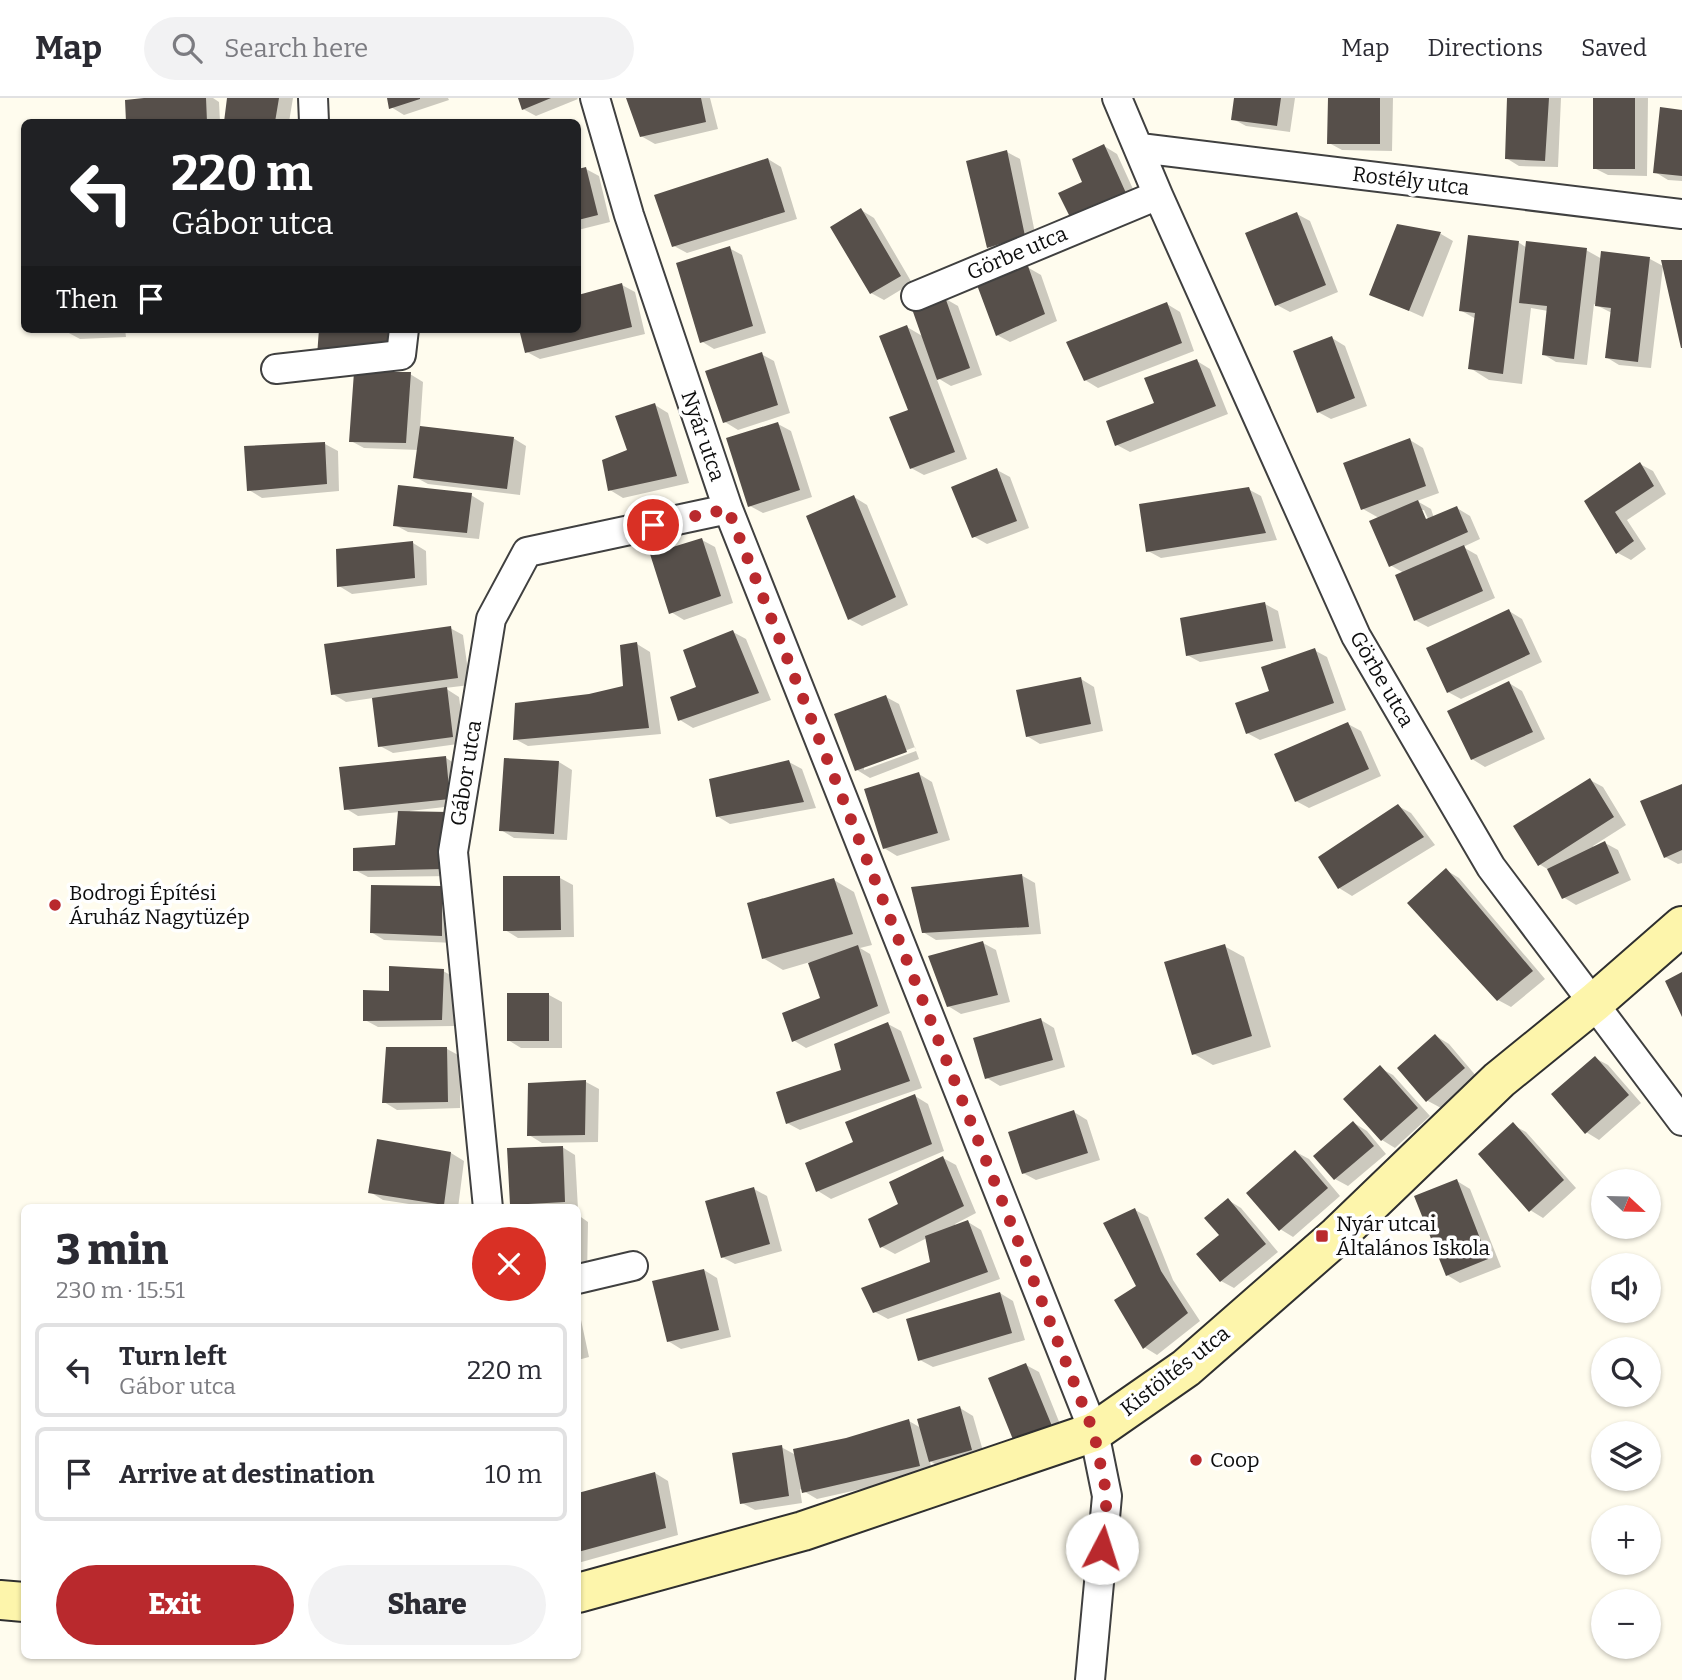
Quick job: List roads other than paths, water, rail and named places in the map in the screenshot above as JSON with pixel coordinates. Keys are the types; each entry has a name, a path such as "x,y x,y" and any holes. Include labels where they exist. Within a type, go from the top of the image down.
{"street":[{"path":"313,98 314,119"},
{"name":"Nyár utca","path":"595,98 629,215 728,509 1094,1433 1107,1496 1090,1680"},
{"name":"Görbe utca","path":"1117,98 1356,636 1491,867 1682,1121"},
{"name":"Rostély utca","path":"1140,148 1682,214"},
{"name":"Görbe utca","path":"916,296 1158,195"},
{"path":"276,369 401,355 404,333"},
{"name":"Gábor utca","path":"488,1204 453,852 491,619 527,552 728,509"},
{"name":"Kistöltés utca","path":"581,1592 803,1531 1094,1433 1186,1368 1338,1235 1499,1080 1595,1002 1682,926"},
{"path":"581,1278 633,1266"},
{"path":"0,1600 21,1602"}],"place":[{"name":"Bodrogi Építési Áruház Nagytüzép","path":"55,905"},
{"name":"Nyár utcai Általános Iskola","path":"1322,1236"},
{"name":"Coop","path":"1196,1460"}]}
